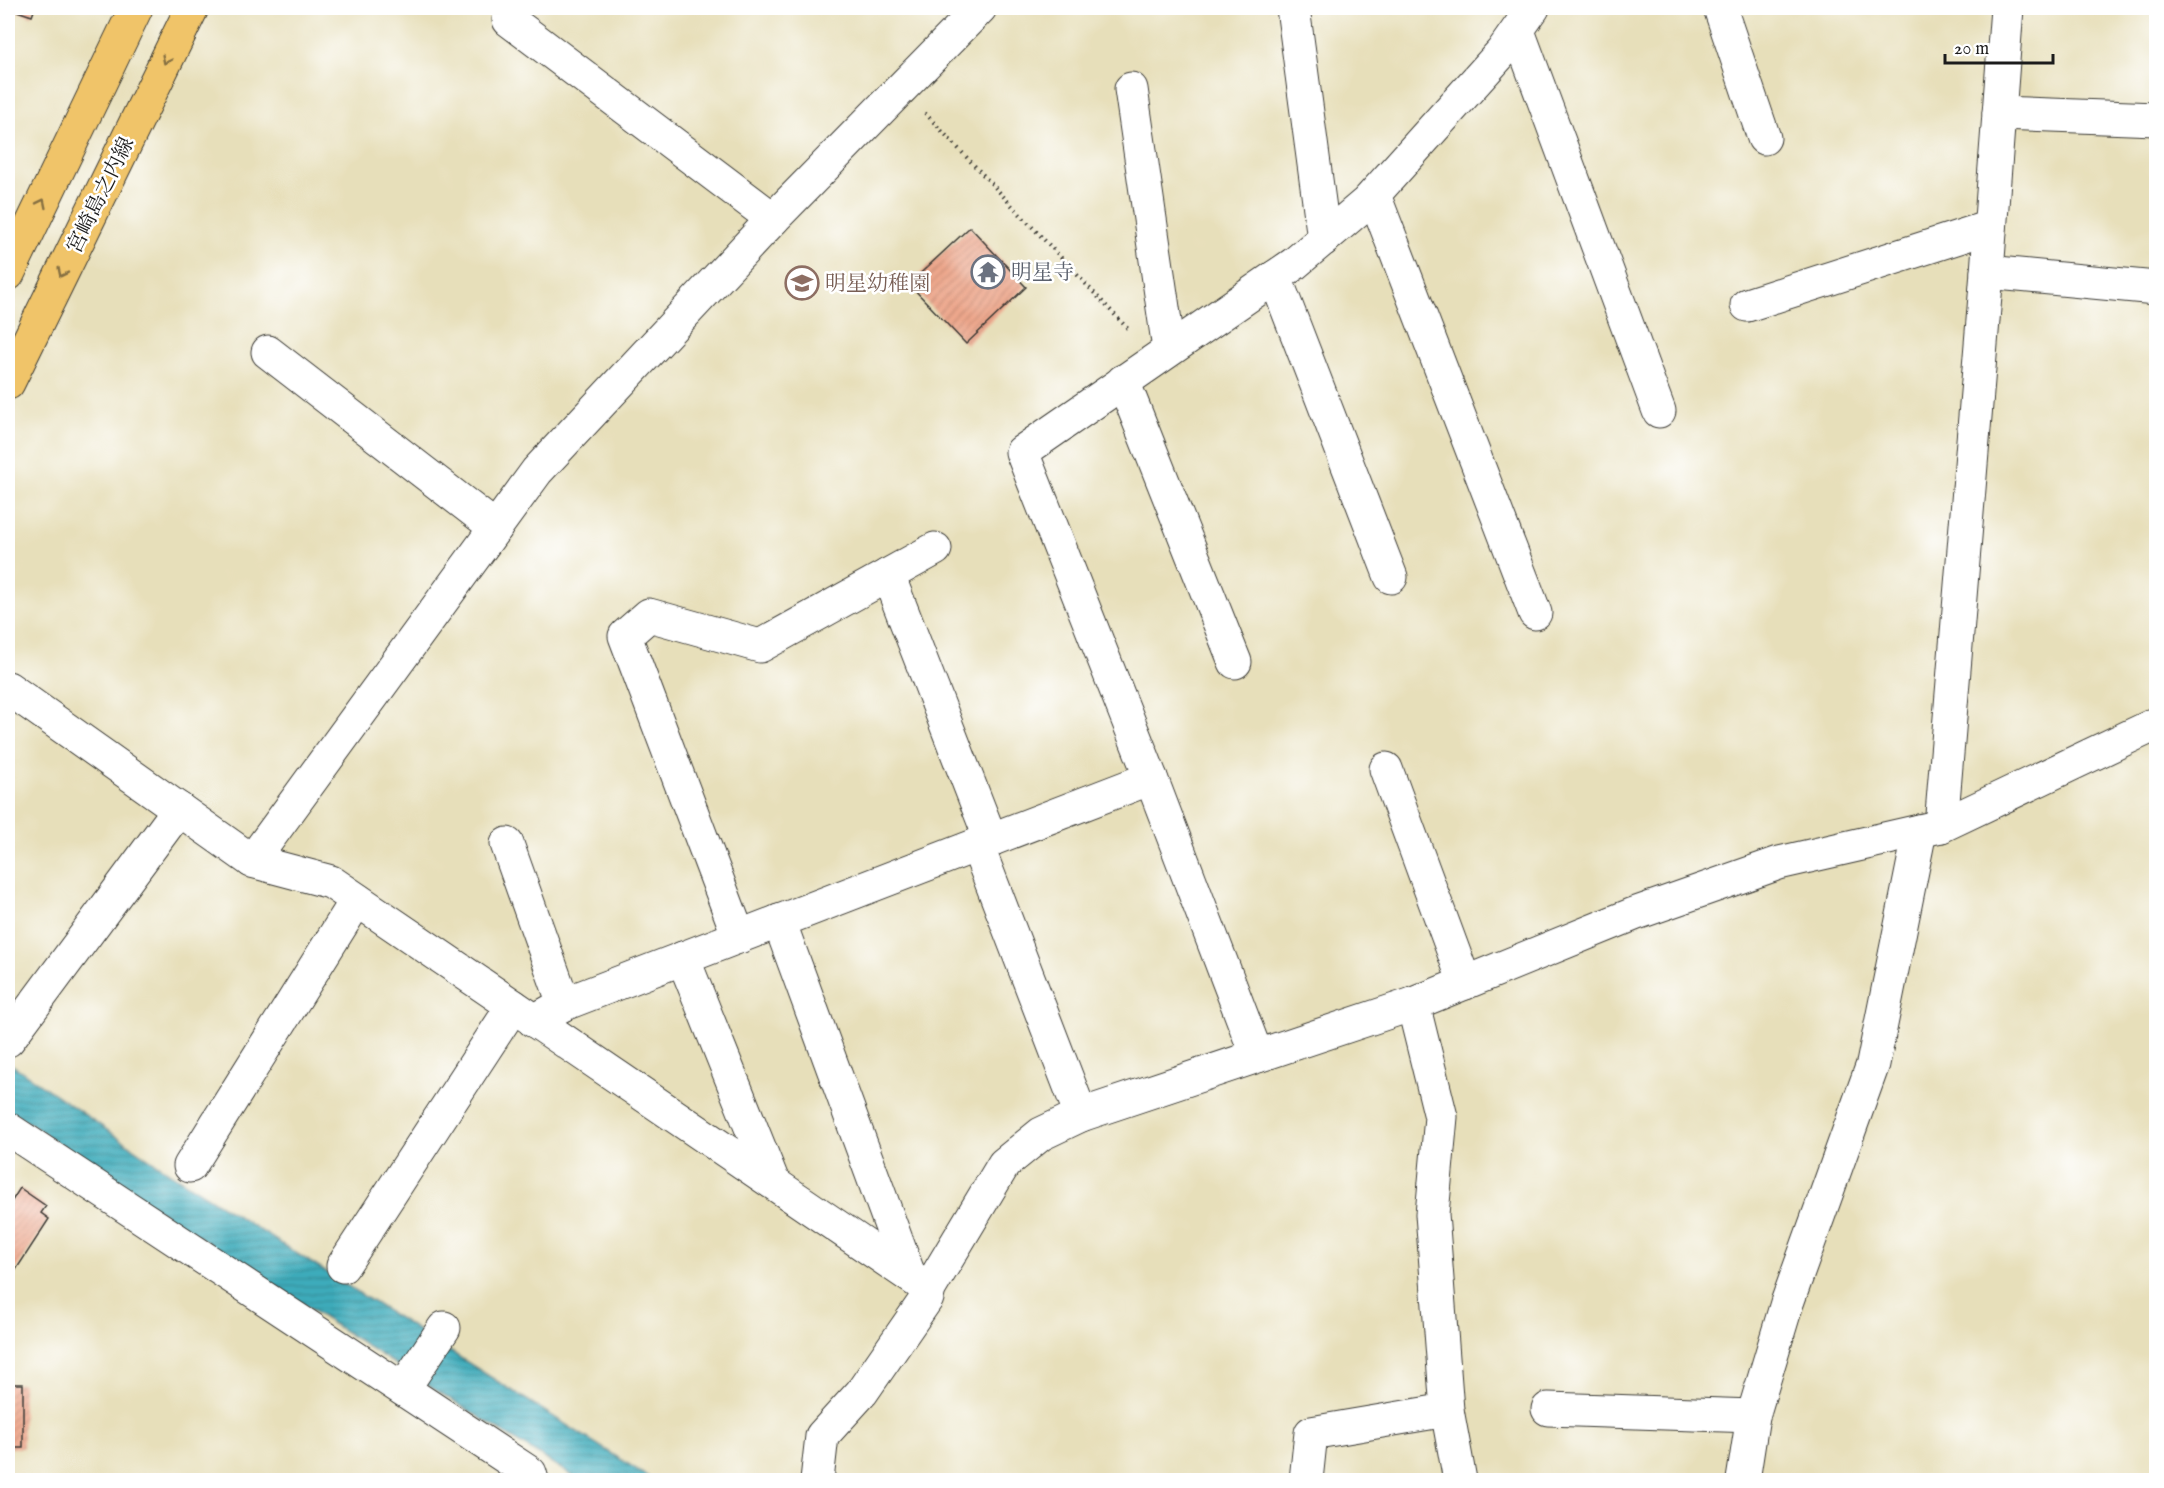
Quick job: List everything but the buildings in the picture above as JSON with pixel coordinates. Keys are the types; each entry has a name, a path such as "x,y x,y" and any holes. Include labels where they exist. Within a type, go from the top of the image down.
{"main road":[{"path":"8,274 136,8"},
{"name":"宮崎島之内線","path":"8,383 192,8"}],"street":[{"path":"1293,8 1324,239"},
{"path":"1720,8 1764,138"},
{"path":"1743,1480 1753,1416 1786,1303 1873,1064 1930,829 1987,272 2007,8"},
{"path":"252,861 537,471 773,219 977,9"},
{"path":"1257,1056 1151,778 1022,452 1275,277 1324,239 1374,195 1502,52 1526,19"},
{"path":"1526,19 1659,411"},
{"path":"509,20 773,219"},
{"path":"1131,89 1162,354"},
{"path":"1999,112 2157,119"},
{"path":"1374,195 1535,613"},
{"path":"1747,305 1990,227"},
{"path":"1987,272 2157,288"},
{"path":"1275,277 1391,577"},
{"path":"268,352 496,528"},
{"path":"1123,381 1235,662"},
{"path":"739,937 625,636 650,615 760,646 935,549"},
{"path":"888,575 1081,1115"},
{"path":"8,688 252,861 331,882 919,1282"},
{"path":"919,1282 1004,1164 1041,1134 1081,1115 1413,1004 1634,914 1779,863 1930,829 2157,724"},
{"path":"1386,770 1465,983"},
{"path":"343,1266 524,1013 564,1004 1151,778"},
{"path":"8,1040 179,809"},
{"path":"507,844 564,1004"},
{"path":"190,1166 357,900"},
{"path":"778,921 927,1298 862,1392 822,1436 817,1480"},
{"path":"683,958 773,1182"},
{"path":"1413,1004 1441,1117 1432,1214 1447,1410 1460,1480"},
{"path":"8,1129 530,1473 532,1480"},
{"path":"403,1389 444,1328"},
{"path":"1548,1409 1753,1416"},
{"path":"1306,1480 1311,1433 1447,1410"}],"path":[{"path":"902,88 1162,354"}],"water":[{"path":"8,1062 173,1175 433,1340 410,1374 147,1203 8,1109"},
{"path":"440,1345 652,1480 579,1480 418,1379"}],"place":[{"name":"明星寺","path":"988,272"},
{"name":"明星幼稚園","path":"802,283"}]}
